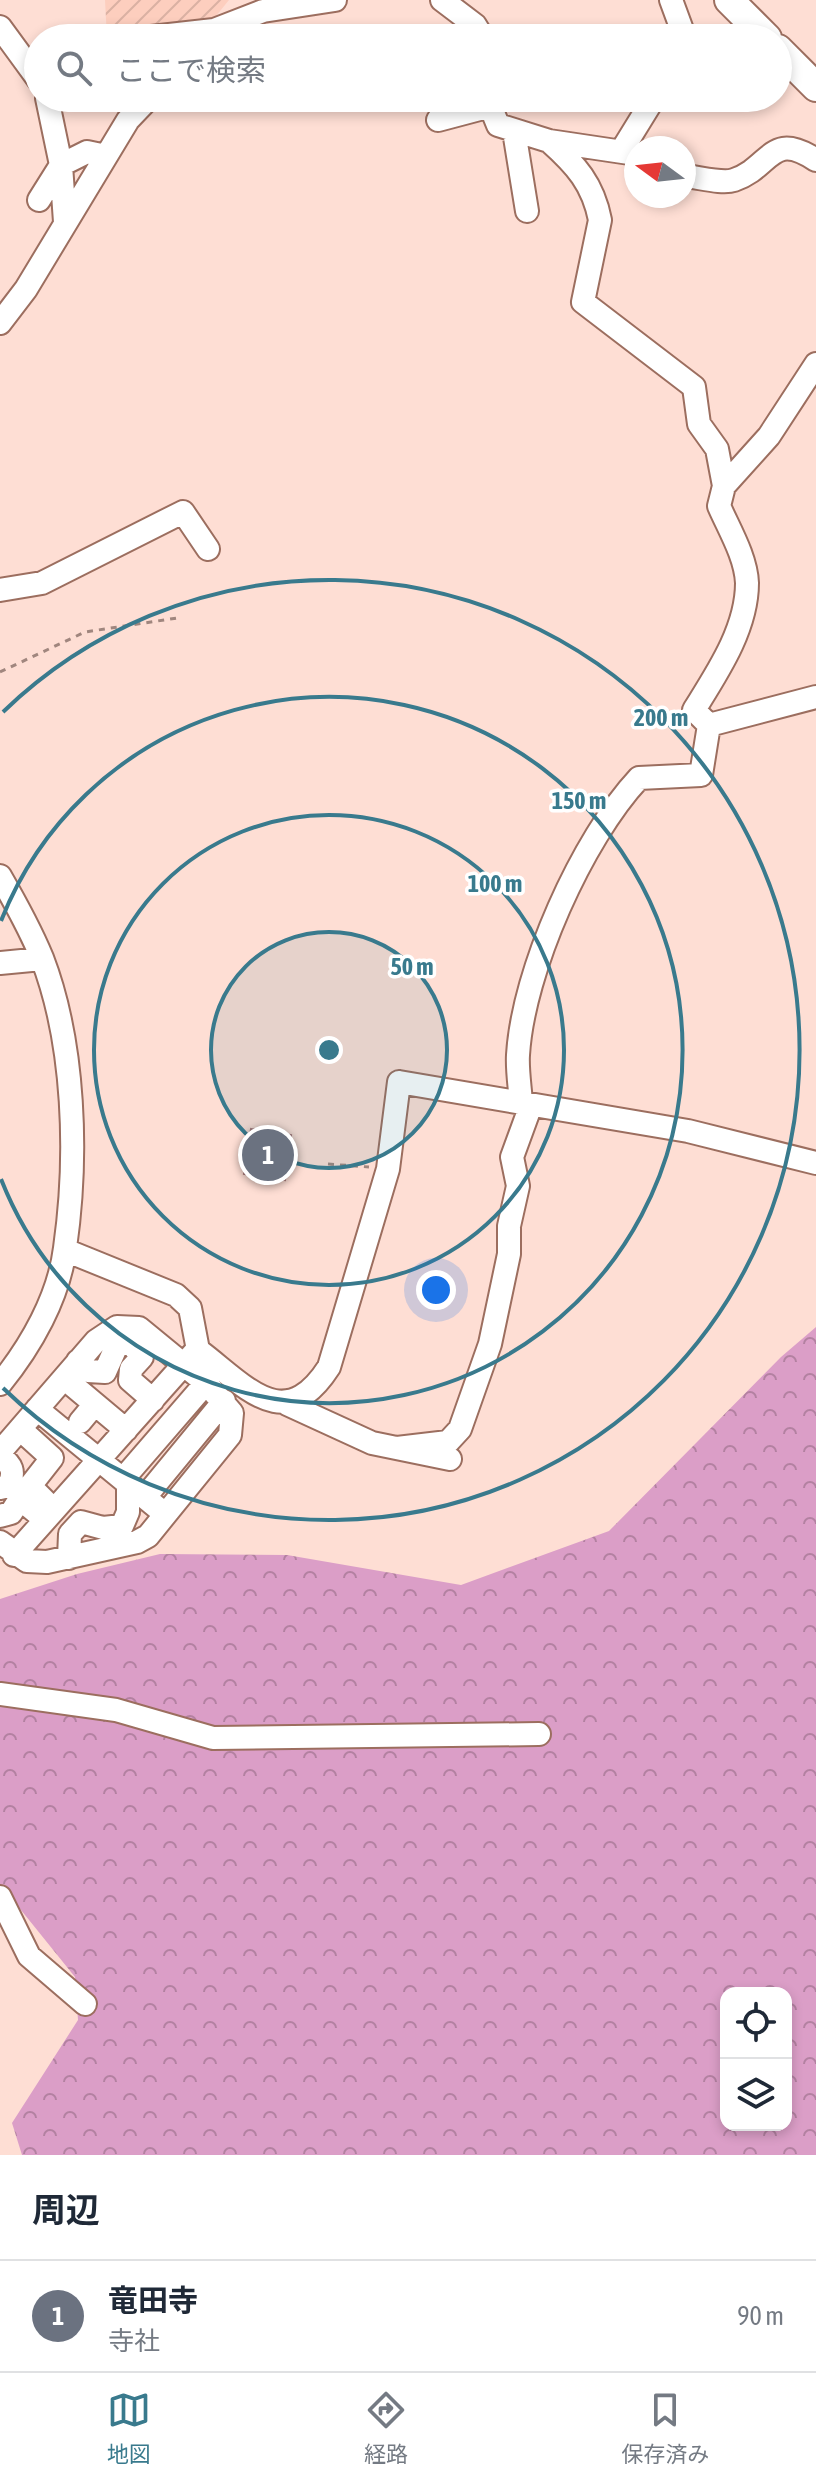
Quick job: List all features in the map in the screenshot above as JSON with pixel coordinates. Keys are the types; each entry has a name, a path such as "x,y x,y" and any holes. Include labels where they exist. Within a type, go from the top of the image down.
{"main road":[{"path":"729,0 753,24"},
{"path":"792,63 816,87"}],"street":[{"path":"218,24 236,0"},
{"path":"227,24 280,4 335,0"},
{"path":"442,0 474,24"},
{"path":"671,0 680,24"},
{"path":"0,27 24,58"},
{"path":"50,112 61,165 65,222"},
{"path":"0,323 26,289 136,112"},
{"path":"438,120 460,112"},
{"path":"492,112 498,125 514,131 549,141 624,151"},
{"path":"636,136 648,112"},
{"path":"514,131 527,211"},
{"path":"549,141 580,168 600,220 583,302 694,387 699,424 717,449 724,486 719,506 736,543 747,582 741,617 726,655 694,710 709,725"},
{"path":"696,177 733,181 782,147 798,148 816,160"},
{"path":"39,200 61,165 87,152 106,156"},
{"path":"724,486 769,436 816,364"},
{"path":"0,590 42,583 183,512 208,549"},
{"path":"709,725 816,697"},
{"path":"397,1448 448,1442 460,1429 493,1329 509,1254 509,1226 518,1186 512,1157 526,1104 518,1056 524,1014 536,968 575,875 621,797 639,778 701,775 709,725"},
{"path":"0,876 42,959 65,1046 72,1124 65,1250 50,1301 21,1358 0,1384"},
{"path":"0,963 42,959"},
{"path":"287,1404 314,1391 329,1367 388,1169 399,1082 688,1131 816,1163"},
{"path":"65,1250 176,1295 190,1308 191,1357 206,1383 232,1413 230,1435 148,1536 137,1542 69,1558 27,1561 7,1549 50,1515 191,1357"},
{"path":"0,1488 9,1486 13,1469 0,1454 106,1331 128,1326 139,1328 267,1402 287,1404 372,1443 450,1459"},
{"path":"71,1369 105,1372 117,1345 130,1342 142,1357 131,1369 130,1380 148,1406"},
{"path":"71,1369 95,1404 126,1430"},
{"path":"108,1381 148,1406"},
{"path":"69,1558 70,1534 81,1522 103,1528 122,1526 132,1487 206,1383"},
{"path":"132,1487 224,1401"},
{"path":"80,1422 95,1404"},
{"path":"37,1409 165,1514"},
{"path":"20,1429 52,1458 30,1486 50,1515"},
{"path":"0,1516 11,1513 20,1499 50,1515"},
{"path":"0,1694 116,1710 213,1738 539,1734"},
{"path":"0,1897 29,1956 85,2004"}],"path":[{"path":"0,672 85,632 177,618"},
{"path":"328,1164 380,1168"}],"shaded area":[{"path":"105,0 229,0 209,24 106,24"}],"green space":[{"path":"816,1327 816,2155 22,2155 12,2123 78,2020 75,1977 0,1884 0,1599 77,1574 160,1554 287,1555 461,1585 609,1531 781,1357"}],"building":[{"path":"251,1129 291,1135 285,1180 244,1174"}],"place":[{"name":"竜田寺","path":"268,1155"}]}
